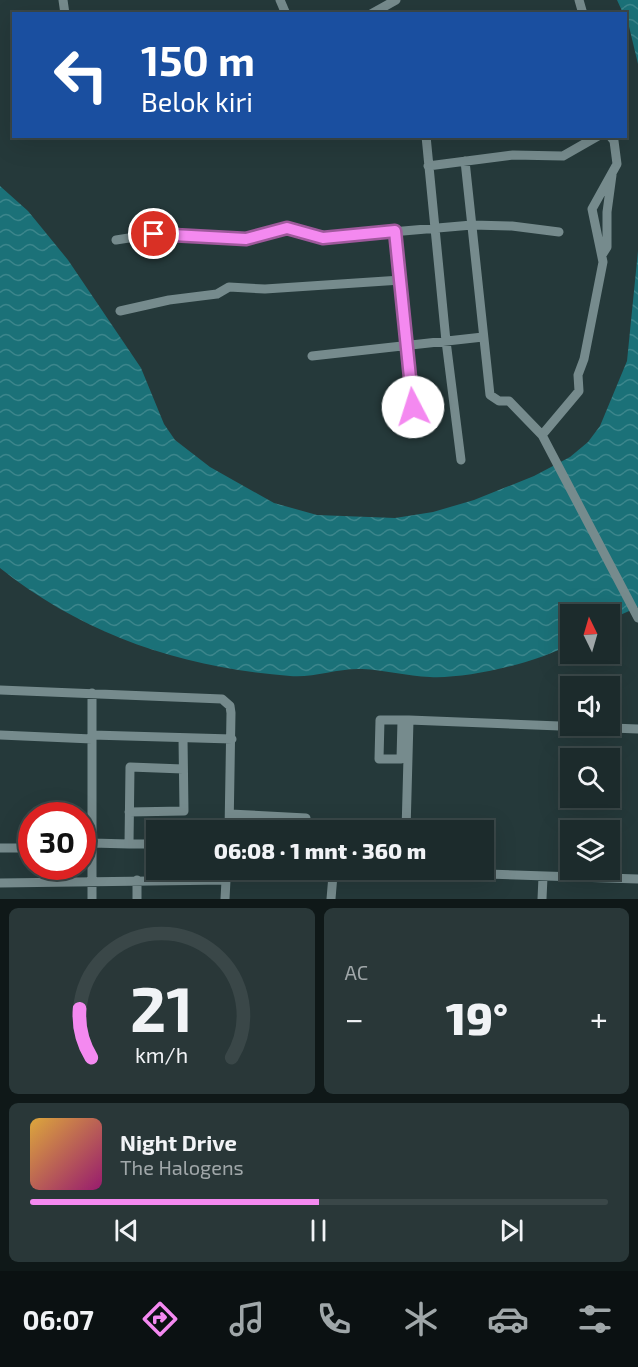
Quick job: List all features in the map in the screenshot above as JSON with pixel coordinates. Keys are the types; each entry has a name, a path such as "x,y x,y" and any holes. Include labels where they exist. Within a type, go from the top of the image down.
{"street":[{"path":"375,7 396,0"},
{"path":"426,138 446,341 461,459"},
{"path":"428,166 513,155 563,156 594,138"},
{"path":"542,435 579,391 578,375 584,359 602,255 592,209 617,164 612,138"},
{"path":"465,161 490,396 509,401 542,435 638,618"},
{"path":"602,255 607,247 607,212 612,170"},
{"path":"117,240 154,234 246,239 287,228 323,238 471,225 512,226 559,232"},
{"path":"395,231 413,407"},
{"path":"120,311 169,300 218,294 230,287 265,289 400,280"},
{"path":"312,356 483,337"},
{"path":"0,690 222,699 230,706 232,739 230,820"},
{"path":"90,802 92,693"},
{"path":"406,720 401,759 379,759 380,720 406,720 638,729"},
{"path":"406,720 406,820"},
{"path":"0,735 232,739"},
{"path":"129,812 184,811 183,738"},
{"path":"129,844 130,767 183,769"},
{"path":"230,814 306,818"},
{"path":"96,846 146,844"},
{"path":"0,848 18,848"},
{"path":"494,875 638,879"},
{"path":"542,899 543,877"},
{"path":"137,880 138,899"},
{"path":"0,883 146,880"},
{"path":"225,899 226,880"},
{"path":"331,899 333,880"},
{"path":"92,881 92,899"}],"water":[{"path":"617,0 638,0 638,64 627,12 623,12"},
{"path":"0,186 28,211 68,260 141,368 164,424 175,440 210,467 274,503 317,515 395,518 433,512 474,500 534,476 570,457 588,442 600,426 627,361 638,251 638,607 620,615 620,604 560,604 560,649 556,651 502,668 445,677 353,669 308,676 250,672 173,656 100,630 32,592 0,568"}],"route":[{"path":"154,234 210,239 246,239 287,228 323,238 395,231 413,407"}]}
